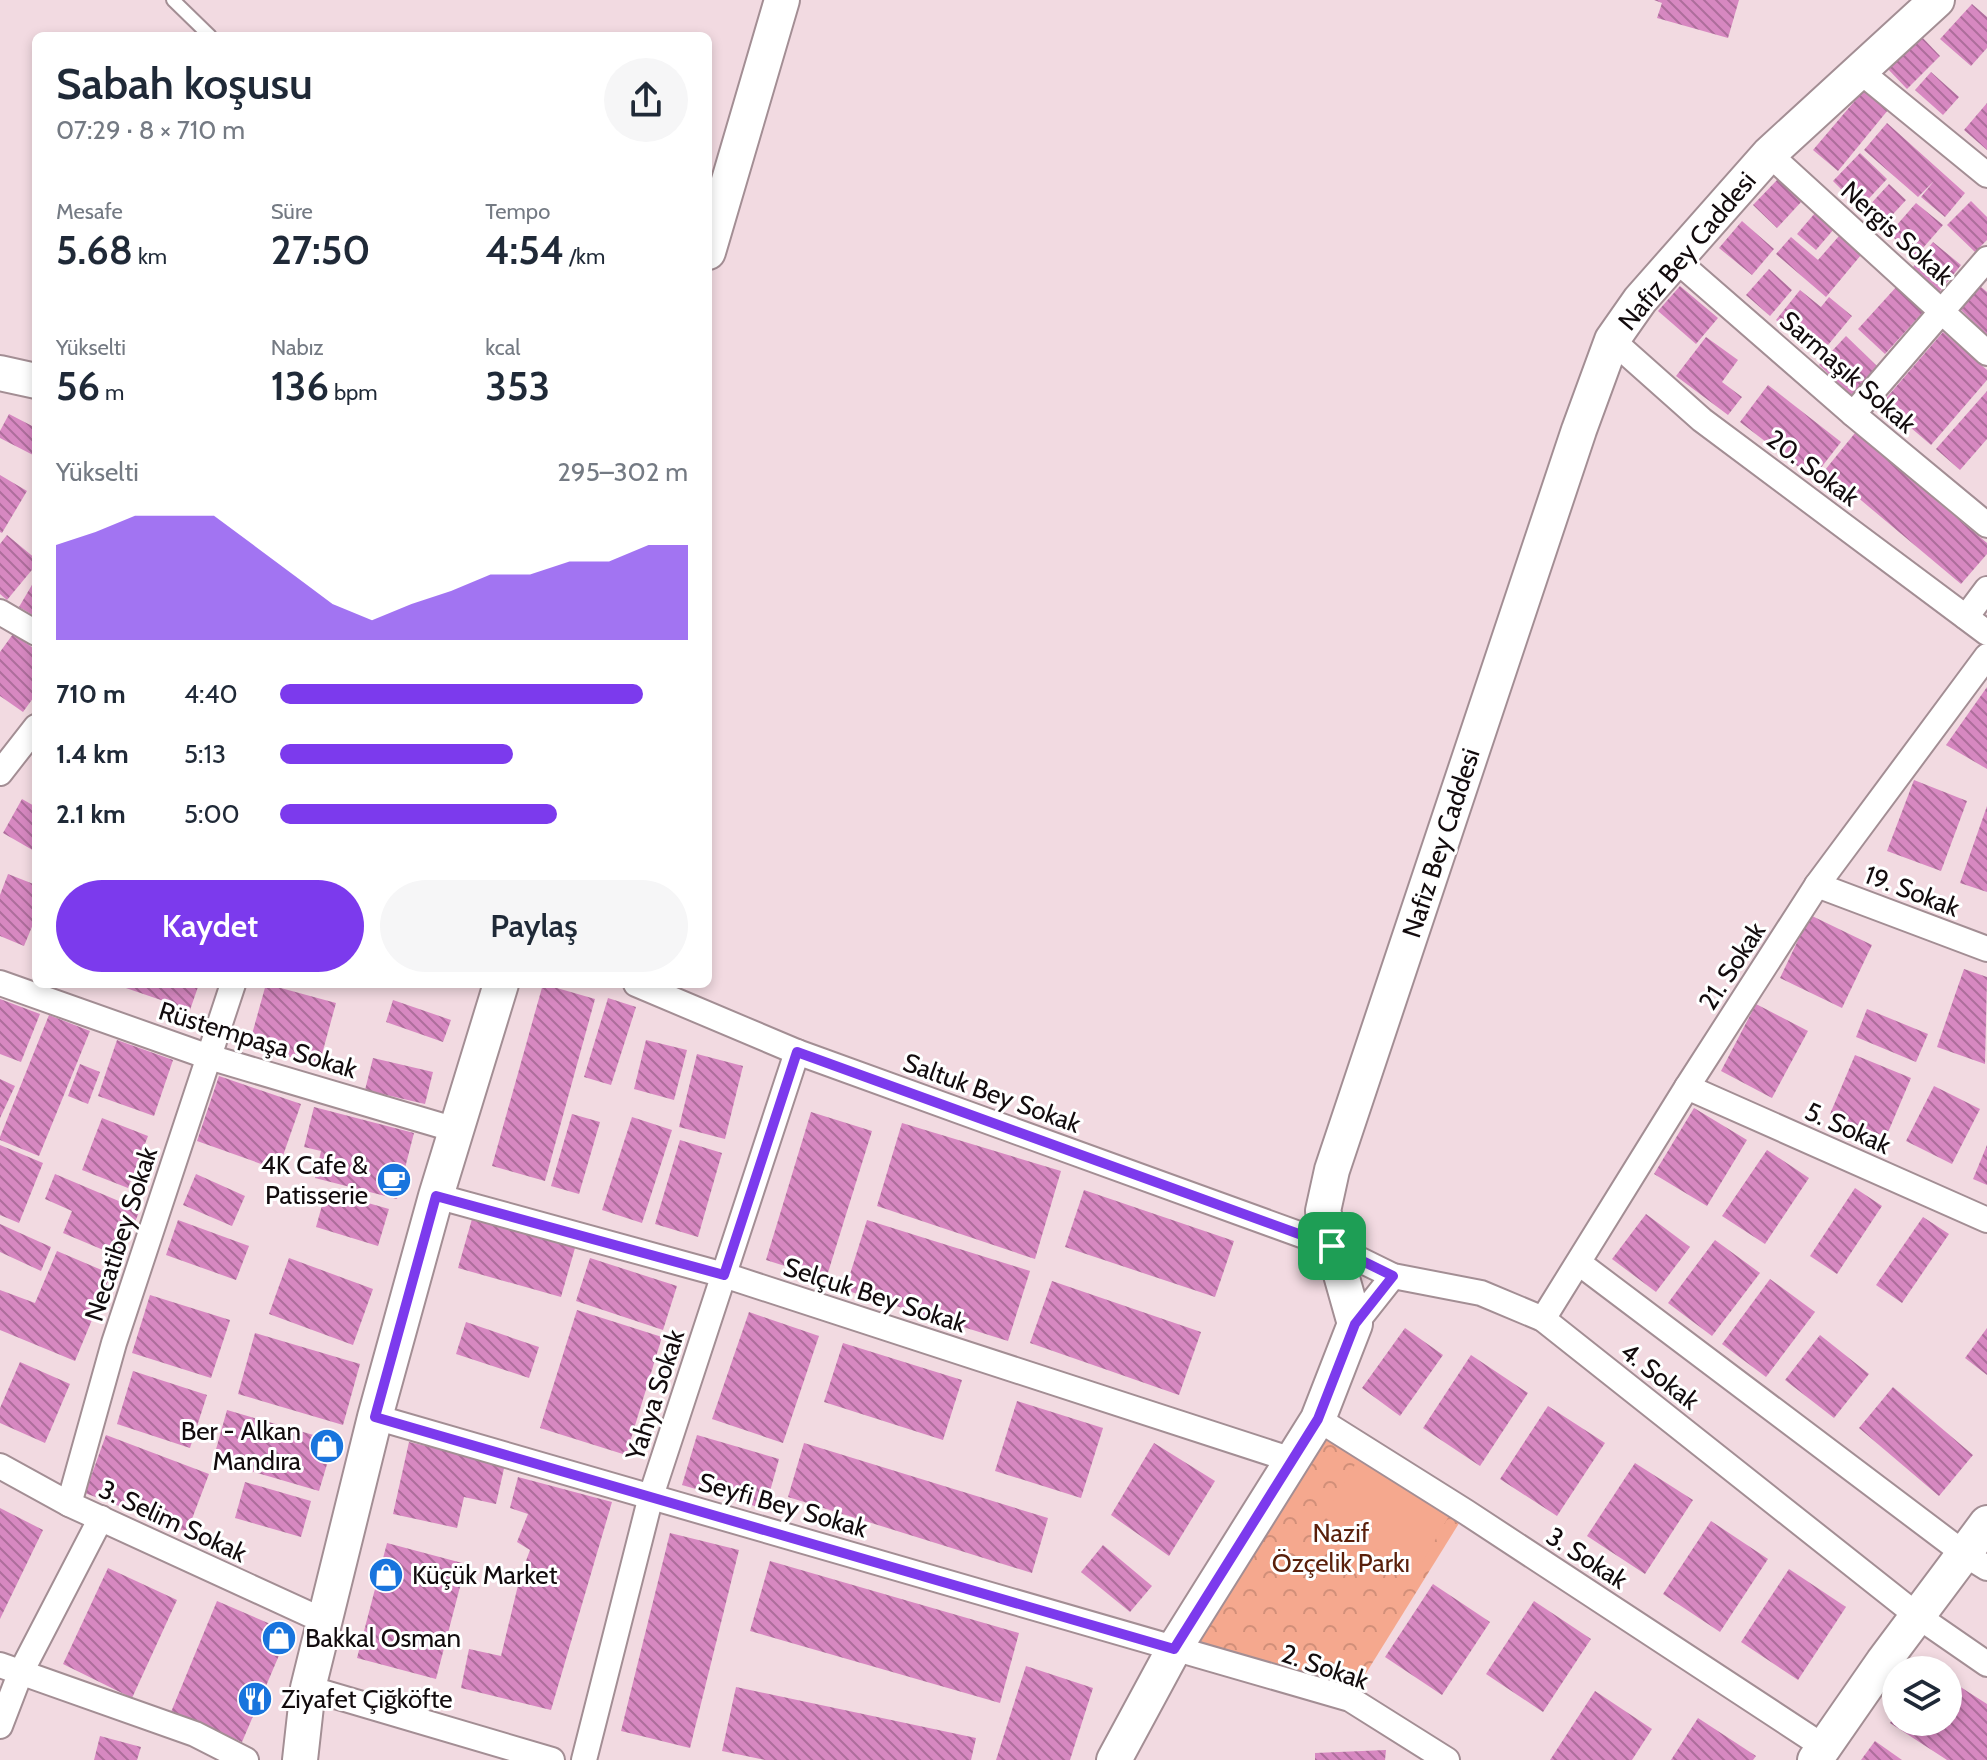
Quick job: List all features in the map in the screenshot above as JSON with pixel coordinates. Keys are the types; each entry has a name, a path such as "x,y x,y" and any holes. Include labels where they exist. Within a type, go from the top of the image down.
{"street":[{"path":"712,238 782,0"},
{"name":"Nafiz Bey Caddesi","path":"1355,1324 1323,1211 1332,1170 1612,340 1640,300 1769,154 1937,0"},
{"path":"1861,72 1987,175"},
{"name":"Nergis Sokak","path":"1769,154 1987,353"},
{"name":"Sarmaşık Sokak","path":"1675,259 1853,414 1987,525"},
{"path":"1853,414 1987,259"},
{"name":"20. Sokak","path":"1612,340 1702,420 1987,633"},
{"path":"0,373 32,380"},
{"path":"1966,617 1987,589"},
{"path":"0,612 32,631"},
{"name":"21. Sokak","path":"1543,1319 1817,885 1987,656"},
{"path":"0,773 32,732"},
{"name":"19. Sokak","path":"1817,885 1987,949"},
{"name":"Rüstempaşa Sokak","path":"0,983 209,1057 456,1130"},
{"name":"Necatibey Sokak","path":"69,1504 114,1343 232,988"},
{"path":"300,1760 308,1688 375,1417 436,1196 500,988"},
{"name":"Saltuk Bey Sokak","path":"645,988 797,1052 1332,1246"},
{"name":"Yahya Sokak","path":"584,1760 651,1496 797,1052"},
{"name":"5. Sokak","path":"1687,1087 1987,1220"},
{"name":"Selçuk Bey Sokak","path":"436,1196 724,1275 1292,1460"},
{"name":"4. Sokak","path":"1332,1246 1393,1276 1481,1293 1543,1319 1919,1617 1987,1664"},
{"path":"1579,1263 1976,1561"},
{"path":"1114,1760 1174,1649 1318,1419 1355,1324 1393,1276"},
{"name":"Seyfi Bey Sokak","path":"375,1417 1174,1649"},
{"name":"3. Sokak","path":"1318,1419 1466,1512 1820,1754"},
{"name":"3. Selim Sokak","path":"0,1466 69,1504 324,1621"},
{"path":"0,1726 10,1669 101,1518"},
{"path":"1820,1754 1883,1662 1919,1617 1976,1561 1987,1523"},
{"name":"2. Sokak","path":"1174,1649 1350,1699 1447,1760"},
{"path":"10,1669 195,1734 246,1760"},
{"path":"308,1688 552,1760"}],"lane":[{"path":"173,0 206,32"}],"green space":[{"name":"Nazif Özçelik Parkı","path":"1318,1419 1466,1512 1350,1699 1174,1649"},
{"path":"1357,1461 1449,1516 1416,1573 1324,1517"}],"building":[{"path":"1654,0 1739,0 1728,38 1657,18 1662,3"},
{"path":"1972,4 1987,17 1987,48 1971,66 1940,39"},
{"path":"1920,35 1940,56 1907,89 1886,67"},
{"path":"1931,72 1959,97 1943,115 1915,90"},
{"path":"1864,90 1888,110 1838,171 1813,150"},
{"path":"1987,103 1987,150 1964,130"},
{"path":"1887,123 1965,193 1945,217 1921,197 1934,181 1918,197 1864,150"},
{"path":"1860,153 1887,179 1860,208 1833,181"},
{"path":"1778,179 1802,201 1777,228 1753,205"},
{"path":"1889,184 1906,200 1883,225 1866,209"},
{"path":"1971,201 1987,217 1987,240 1975,252 1947,225"},
{"path":"1916,203 1943,225 1916,256 1889,234"},
{"path":"1815,213 1834,229 1816,250 1797,234"},
{"path":"1742,221 1774,249 1752,275 1719,248"},
{"path":"1839,236 1861,255 1826,297 1776,254 1791,237 1818,260"},
{"path":"1933,242 1961,265 1937,295 1909,272"},
{"path":"1769,269 1792,290 1770,316 1746,295"},
{"path":"1898,285 1925,310 1885,354 1858,329"},
{"path":"1680,286 1718,318 1696,344 1658,311"},
{"path":"1980,286 1987,292 1987,335 1960,309"},
{"path":"1800,290 1821,307 1829,297 1852,316 1828,345 1805,327 1797,337 1776,320"},
{"path":"1943,332 1987,370 1987,380 1931,445 1882,403"},
{"path":"1846,336 1878,367 1851,395 1819,365"},
{"path":"1706,337 1738,360 1722,382 1742,397 1728,415 1676,376"},
{"path":"1768,385 1841,442 1813,478 1740,422"},
{"path":"1987,391 1987,439 1960,470 1936,449"},
{"path":"9,414 32,426 32,454 0,438 0,431"},
{"path":"1855,433 1987,543 1987,554 1961,584 1825,470"},
{"path":"0,475 27,491 2,533 0,532"},
{"path":"7,535 32,556 32,570 7,600 0,594 0,544"},
{"path":"32,585 32,615 19,607"},
{"path":"13,634 32,647 32,700 23,712 0,696 0,652"},
{"path":"1987,687 1987,769 1946,745"},
{"path":"1914,780 1967,801 1941,871 1887,851"},
{"path":"22,799 32,805 32,850 3,833"},
{"path":"1987,806 1987,892 1960,883"},
{"path":"8,874 32,883 32,927 24,946 0,936 0,895"},
{"path":"1810,915 1872,945 1842,1008 1780,978"},
{"path":"1964,969 1987,977 1985,1064 1937,1047"},
{"path":"126,988 198,988 190,1010"},
{"path":"265,988 281,988 336,1003 319,1065 249,1045"},
{"path":"542,988 557,988 595,999 545,1181 492,1166"},
{"path":"608,998 636,1007 611,1085 584,1077"},
{"path":"0,999 40,1014 21,1062 0,1054"},
{"path":"393,1000 451,1020 443,1042 386,1022"},
{"path":"1756,1004 1808,1031 1772,1098 1721,1071"},
{"path":"1867,1009 1928,1034 1916,1062 1856,1037"},
{"path":"49,1015 90,1031 39,1156 0,1140 0,1137"},
{"path":"117,1040 173,1060 154,1116 98,1096"},
{"path":"646,1040 687,1050 674,1100 634,1089"},
{"path":"697,1054 743,1066 725,1139 679,1127"},
{"path":"1855,1055 1911,1078 1886,1137 1830,1114"},
{"path":"373,1058 433,1072 425,1104 365,1090"},
{"path":"80,1064 100,1072 88,1104 68,1096"},
{"path":"219,1076 301,1104 278,1170 197,1141"},
{"path":"0,1079 15,1086 0,1118"},
{"path":"1934,1086 1980,1109 1952,1164 1906,1141"},
{"path":"314,1107 414,1133 397,1199 315,1178 321,1151 304,1147"},
{"path":"1694,1108 1747,1140 1707,1206 1654,1174"},
{"path":"811,1112 872,1131 826,1279 766,1260"},
{"path":"572,1114 600,1122 579,1194 551,1186"},
{"path":"632,1117 672,1130 642,1223 602,1210"},
{"path":"102,1118 148,1136 128,1188 82,1170"},
{"path":"902,1123 1061,1171 1035,1259 877,1206"},
{"path":"680,1140 722,1153 698,1237 655,1224"},
{"path":"0,1145 43,1163 19,1223 0,1215"},
{"path":"1987,1145 1987,1185 1973,1179"},
{"path":"1767,1150 1809,1178 1765,1244 1722,1216"},
{"path":"55,1174 140,1210 120,1257 63,1233 72,1211 45,1199"},
{"path":"196,1174 245,1196 232,1226 183,1205"},
{"path":"1855,1188 1882,1206 1837,1274 1810,1256"},
{"path":"1084,1190 1234,1241 1215,1297 1065,1247"},
{"path":"326,1191 389,1209 378,1246 316,1227"},
{"path":"1646,1214 1690,1247 1656,1292 1612,1259"},
{"path":"1923,1217 1949,1234 1902,1303 1876,1285"},
{"path":"472,1219 575,1248 561,1297 458,1268"},
{"path":"178,1220 249,1246 236,1280 166,1255"},
{"path":"867,1220 1030,1271 1008,1341 845,1290"},
{"path":"0,1224 51,1247 41,1271 0,1252"},
{"path":"1715,1240 1760,1273 1712,1336 1668,1303"},
{"path":"57,1251 111,1274 75,1361 0,1330 0,1290 35,1303"},
{"path":"289,1258 373,1289 353,1345 269,1314"},
{"path":"590,1258 677,1286 663,1330 576,1301"},
{"path":"1770,1279 1815,1312 1766,1377 1722,1344"},
{"path":"1052,1281 1201,1332 1179,1395 1030,1343"},
{"path":"150,1295 230,1320 211,1378 132,1353"},
{"path":"577,1310 662,1337 626,1455 540,1428"},
{"path":"749,1312 819,1336 783,1443 712,1419"},
{"path":"466,1322 539,1347 529,1378 456,1354"},
{"path":"1405,1328 1443,1355 1400,1416 1362,1388"},
{"path":"1987,1328 1987,1375 1965,1358"},
{"path":"255,1333 360,1364 343,1425 238,1394"},
{"path":"1820,1335 1869,1374 1834,1418 1785,1380"},
{"path":"843,1343 962,1380 943,1440 824,1402"},
{"path":"1471,1355 1528,1393 1480,1466 1423,1428"},
{"path":"20,1362 70,1384 45,1443 0,1423 0,1408"},
{"path":"133,1371 207,1395 190,1448 117,1424"},
{"path":"1893,1387 1973,1455 1939,1496 1859,1428"},
{"path":"1017,1401 1103,1428 1081,1498 995,1471"},
{"path":"1548,1406 1605,1443 1557,1516 1500,1479"},
{"path":"227,1410 334,1441 319,1491 213,1460"},
{"path":"106,1435 209,1474 187,1532 85,1493"},
{"path":"697,1435 779,1459 765,1509 682,1485"},
{"path":"409,1442 505,1464 496,1504 464,1497 457,1528 393,1514"},
{"path":"804,1443 1048,1518 1032,1573 788,1497"},
{"path":"1154,1443 1215,1481 1169,1556 1111,1515"},
{"path":"1635,1463 1693,1500 1645,1574 1587,1536"},
{"path":"518,1477 612,1502 551,1710 461,1688 469,1649 501,1656 520,1577 530,1550 517,1542 528,1514 510,1508"},
{"path":"245,1482 311,1501 301,1537 235,1518"},
{"path":"0,1508 43,1530 0,1619"},
{"path":"1711,1521 1768,1559 1720,1632 1663,1594"},
{"path":"670,1533 739,1550 690,1748 621,1731"},
{"path":"387,1543 466,1564 436,1679 357,1658"},
{"path":"1103,1545 1152,1586 1130,1612 1081,1572"},
{"path":"770,1561 1019,1633 1000,1703 750,1631"},
{"path":"108,1568 177,1600 132,1698 63,1664"},
{"path":"1789,1569 1846,1607 1798,1680 1741,1642"},
{"path":"1433,1584 1490,1622 1442,1695 1385,1657"},
{"path":"217,1601 289,1632 242,1742 171,1712"},
{"path":"1534,1601 1591,1639 1543,1712 1486,1674"},
{"path":"1026,1666 1093,1688 1070,1760 996,1760"},
{"path":"736,1687 976,1738 971,1760 765,1760 722,1751"},
{"path":"1962,1688 1987,1704 1987,1760 1947,1760 1910,1736 1962,1736"},
{"path":"1595,1691 1652,1729 1632,1760 1550,1760"},
{"path":"1698,1718 1756,1756 1753,1760 1671,1760"},
{"path":"100,1736 141,1747 137,1760 94,1760"},
{"path":"1875,1741 1902,1760 1861,1760"},
{"path":"1386,1750 1385,1760 1315,1760 1315,1753"}],"place":[{"name":"4K Cafe & Patisserie","path":"394,1180"},
{"name":"Ber - Alkan Mandıra","path":"327,1446"},
{"name":"Küçük Market","path":"386,1575"},
{"name":"Bakkal Osman","path":"279,1638"},
{"name":"Ziyafet Çiğköfte","path":"255,1699"}],"route":[{"path":"797,1052 1332,1246 1393,1276 1355,1324 1318,1419 1174,1649 375,1417 436,1196 724,1275 797,1052"}]}
